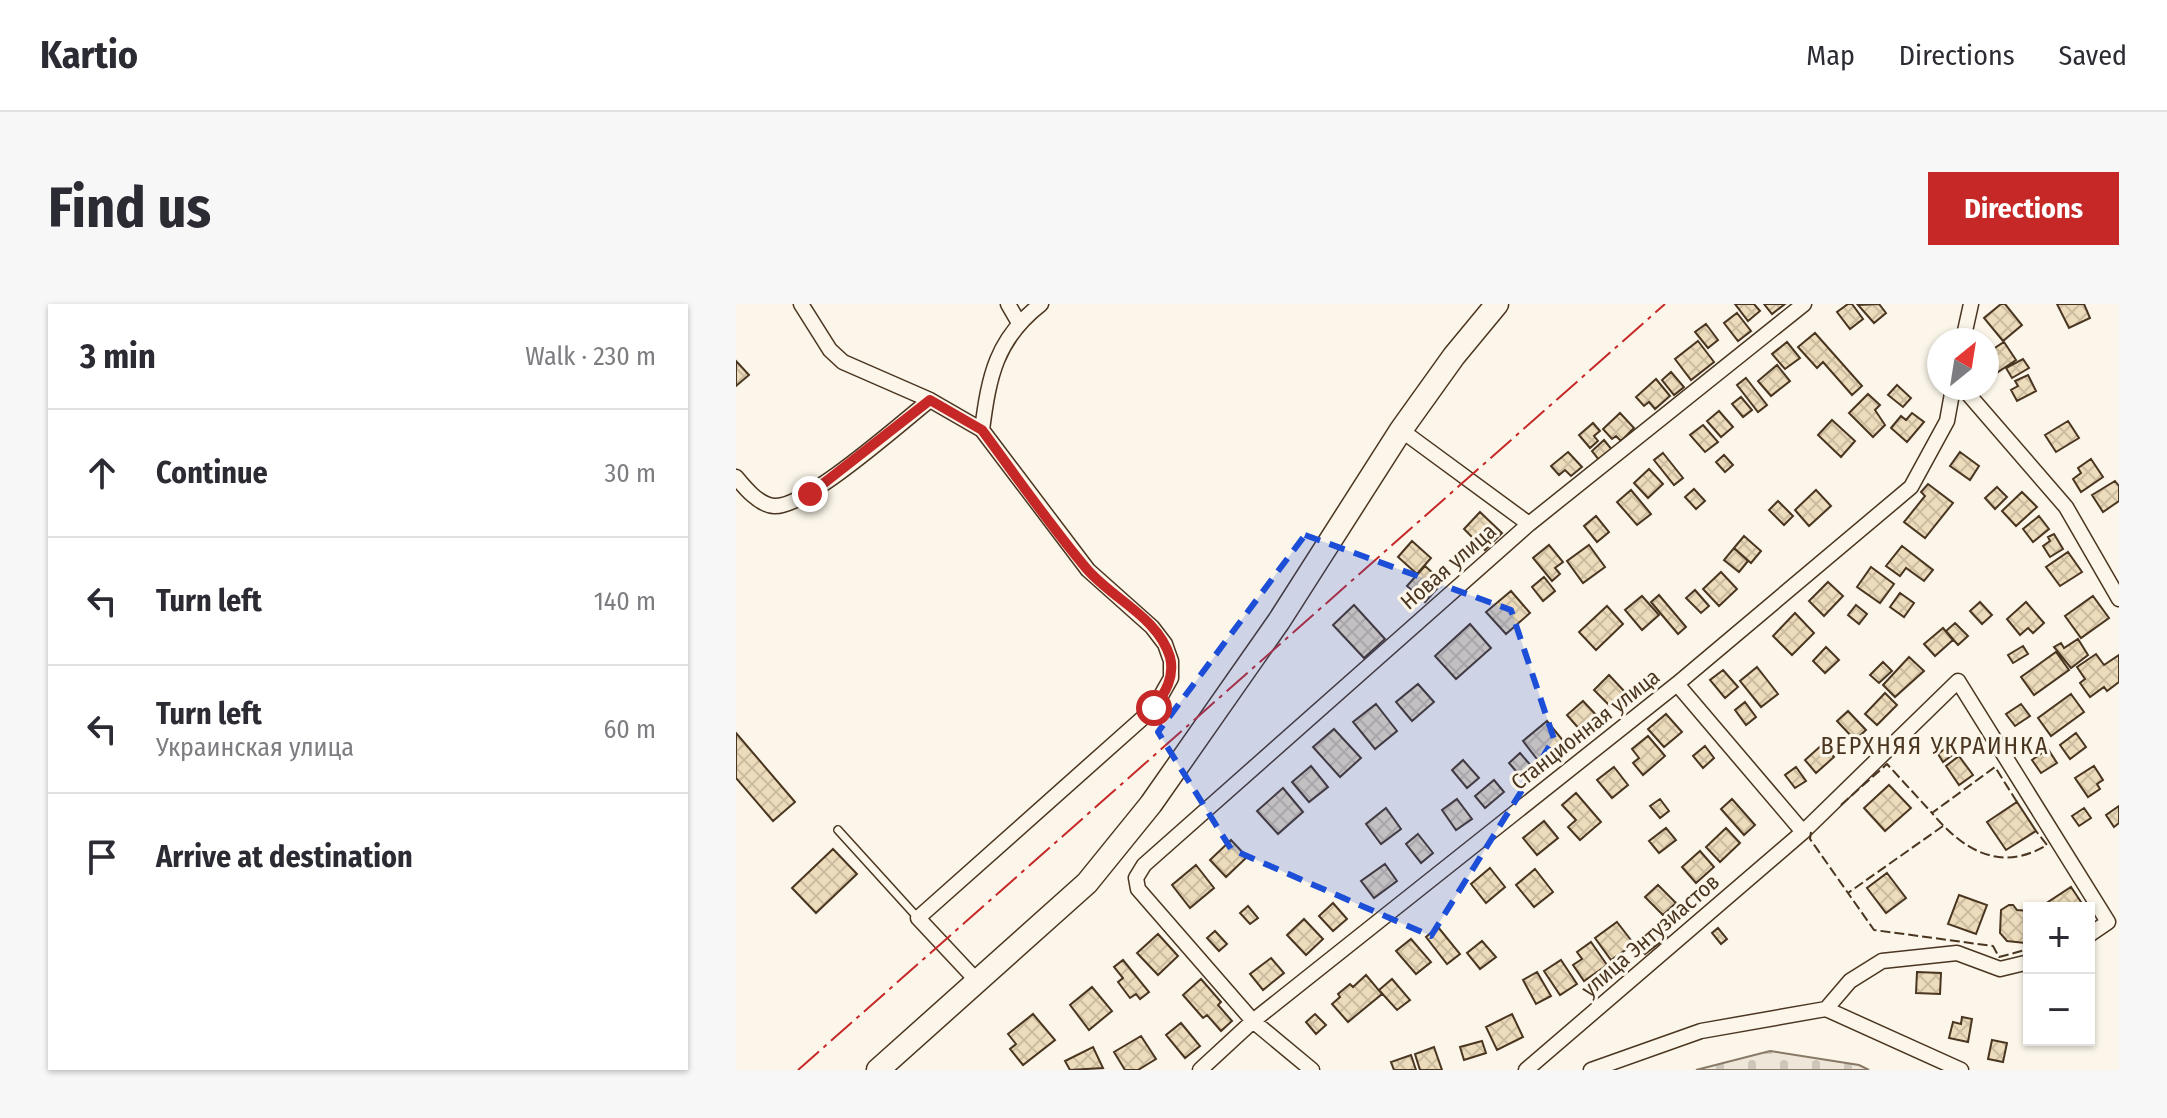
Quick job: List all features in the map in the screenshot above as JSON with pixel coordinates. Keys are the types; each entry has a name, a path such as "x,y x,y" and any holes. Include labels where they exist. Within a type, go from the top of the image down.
{"main road":[{"path":"878,1070 1087,883 1151,804 1279,621 1401,430 1497,304"}],"street":[{"path":"801,304 822,340 843,362 930,400 982,430 1088,570 1152,627 1168,652 1171,678 1154,708 918,918 978,982"},
{"path":"1008,304 1019,323"},
{"path":"982,430 990,381 1001,347 1019,323 1041,304"},
{"name":"Новая улица","path":"1253,1021 1138,889 1136,878 1144,865 1529,524 1804,304"},
{"path":"1966,328 1971,304"},
{"path":"736,477 757,499 770,506 785,506 810,494 930,400"},
{"name":"Станционная улица","path":"1200,1070 1253,1021 1677,684 1911,487 1947,421 1951,400"},
{"path":"1973,400 2066,507 2119,599"},
{"path":"1401,430 1529,524"},
{"name":"улица Энтузиастов","path":"1526,1070 1803,832 1958,681 2114,919 2095,931"},
{"path":"1677,684 1803,832"},
{"path":"1826,1009 1850,981 1882,961 1957,953 2000,969 2023,963"},
{"path":"1591,1070 1701,1031 1826,1009 1961,1070"},
{"path":"1253,1021 1312,1070"}],"lane":[{"path":"838,830 918,918"}],"highlighted area":[{"path":"1305,535 1511,610 1554,739 1431,936 1231,849 1158,732"}],"green space":[{"path":"1770,1051 1859,1065 1869,1070 1696,1070"}],"building":[{"path":"1735,304 1754,304 1760,311 1748,321"},
{"path":"1764,304 1785,304 1772,314"},
{"path":"1852,304 1863,319 1850,329 1837,312"},
{"path":"1879,304 1886,313 1874,323 1858,305"},
{"path":"2005,304 2022,325 2003,341 1999,328 1992,328 1984,318"},
{"path":"2057,304 2084,304 2090,318 2069,328"},
{"path":"1737,313 1751,331 1738,341 1724,323"},
{"path":"1706,324 1718,340 1708,348 1695,332"},
{"path":"1815,333 1862,386 1852,395 1823,362 1817,368 1798,347"},
{"path":"1698,341 1714,362 1691,380 1675,359"},
{"path":"1787,342 1800,358 1785,369 1772,354"},
{"path":"2004,342 2016,360 1999,371 1999,345"},
{"path":"2023,359 2029,368 2012,378 2006,368"},
{"path":"736,361 749,375 736,386"},
{"path":"1777,365 1790,381 1771,396 1758,381"},
{"path":"1671,372 1684,387 1674,395 1662,380"},
{"path":"2028,375 2036,391 2017,401 2011,390 2018,386 2015,381"},
{"path":"1746,378 1767,405 1758,412 1737,385"},
{"path":"1656,379 1670,396 1655,409 1649,402 1644,406 1636,397"},
{"path":"1897,385 1911,398 1903,407 1888,395"},
{"path":"1868,394 1880,405 1875,410 1885,425 1873,437 1849,413"},
{"path":"1741,397 1752,410 1743,417 1732,404"},
{"path":"1719,411 1733,427 1721,437 1707,421"},
{"path":"1620,413 1634,428 1621,441 1616,436 1612,439 1603,429"},
{"path":"1912,413 1924,422 1907,442 1891,428 1901,416 1906,420"},
{"path":"1832,420 1855,441 1841,457 1818,435"},
{"path":"2068,421 2079,438 2056,452 2045,435"},
{"path":"1593,423 1600,431 1594,436 1598,441 1590,448 1579,435"},
{"path":"1703,425 1718,442 1705,452 1690,435"},
{"path":"1604,440 1613,451 1600,461 1592,451"},
{"path":"1568,452 1582,467 1571,476 1565,470 1559,475 1551,466"},
{"path":"1960,452 1979,466 1970,480 1950,466"},
{"path":"1663,453 1683,478 1674,485 1654,460"},
{"path":"1724,455 1733,465 1725,472 1716,462"},
{"path":"2091,459 2103,477 2081,492 2073,479 2081,473 2078,468"},
{"path":"1649,469 1663,484 1648,498 1634,483"},
{"path":"2115,481 2119,486 2119,501 2103,512 2092,495"},
{"path":"1928,484 1953,503 1925,538 1904,522 1925,496 1921,492"},
{"path":"1997,487 2007,497 1995,509 1985,498"},
{"path":"1694,489 1705,501 1696,509 1685,497"},
{"path":"1631,490 1651,514 1637,525 1617,502"},
{"path":"1816,490 1831,506 1809,526 1795,510"},
{"path":"2022,492 2037,507 2016,526 2002,511"},
{"path":"1778,501 1793,516 1784,525 1769,510"},
{"path":"1480,512 1502,533 1485,550 1464,529"},
{"path":"1596,516 1609,532 1597,542 1584,526"},
{"path":"2039,516 2049,529 2033,542 2023,529"},
{"path":"2054,534 2063,549 2050,557 2043,546"},
{"path":"1744,536 1761,551 1751,563 1734,548"},
{"path":"1412,541 1431,558 1417,574 1398,557"},
{"path":"1549,545 1563,562 1555,568 1560,574 1552,581 1533,558"},
{"path":"1589,545 1605,567 1583,583 1567,561"},
{"path":"1902,546 1933,570 1924,581 1906,568 1900,576 1886,566"},
{"path":"1734,548 1748,561 1739,572 1724,560"},
{"path":"2068,552 2082,572 2060,586 2046,567"},
{"path":"1425,566 1443,582 1425,602 1407,586"},
{"path":"1871,567 1894,584 1880,603 1857,587"},
{"path":"1721,572 1737,589 1719,606 1703,589"},
{"path":"1544,577 1555,591 1543,601 1532,587"},
{"path":"1828,582 1843,596 1824,616 1809,601"},
{"path":"1695,590 1709,606 1701,613 1686,598"},
{"path":"1511,591 1530,613 1506,634 1486,612"},
{"path":"1900,593 1914,603 1904,617 1890,607"},
{"path":"1659,595 1686,627 1678,634 1651,602"},
{"path":"1642,596 1659,615 1642,630 1625,610"},
{"path":"2093,596 2109,618 2081,638 2065,616"},
{"path":"1980,602 1992,615 1982,624 1970,611"},
{"path":"2026,602 2044,623 2033,633 2028,628 2020,635 2007,619"},
{"path":"1354,605 1385,639 1364,658 1333,625"},
{"path":"1856,605 1867,614 1859,624 1848,615"},
{"path":"1607,606 1623,624 1596,650 1579,632"},
{"path":"1795,613 1814,633 1792,655 1773,636"},
{"path":"1955,623 1968,636 1958,645 1946,631"},
{"path":"1470,624 1491,648 1456,679 1435,656"},
{"path":"1943,628 1953,640 1935,656 1924,644"},
{"path":"2078,639 2088,655 2071,668 2054,647 2061,643 2064,648"},
{"path":"2023,646 2028,654 2013,663 2008,655"},
{"path":"1826,647 1839,660 1825,673 1813,661"},
{"path":"2056,652 2069,670 2034,695 2021,677"},
{"path":"2096,654 2104,665 2119,655 2119,682 2107,691 2104,687 2090,697 2080,683 2085,679 2077,667"},
{"path":"1909,657 1924,671 1895,697 1883,685"},
{"path":"1883,662 1892,671 1879,683 1870,675"},
{"path":"1757,667 1778,694 1761,707 1740,681"},
{"path":"1723,670 1738,687 1725,698 1710,680"},
{"path":"1609,675 1625,692 1610,706 1594,690"},
{"path":"1418,684 1434,702 1412,721 1396,702"},
{"path":"1885,693 1897,705 1877,725 1865,714"},
{"path":"2071,694 2084,712 2051,736 2038,718"},
{"path":"1583,701 1598,717 1581,731 1567,715"},
{"path":"1745,702 1756,717 1746,725 1735,710"},
{"path":"1376,704 1397,731 1375,749 1353,722"},
{"path":"2021,704 2030,716 2015,726 2006,714"},
{"path":"1848,711 1866,730 1855,740 1837,721"},
{"path":"1666,714 1682,732 1664,747 1648,729"},
{"path":"1547,721 1565,743 1540,763 1523,741"},
{"path":"1334,729 1361,758 1340,777 1313,747"},
{"path":"736,733 795,802 773,821 736,778"},
{"path":"2076,733 2086,747 2070,759 2060,745"},
{"path":"1648,736 1665,756 1643,775 1633,763 1639,758 1632,749"},
{"path":"1823,744 1834,757 1816,773 1805,760"},
{"path":"1950,745 1955,753 1943,762 1938,754"},
{"path":"1705,746 1714,758 1703,768 1693,756"},
{"path":"2048,749 2057,763 2041,773 2032,760"},
{"path":"1520,753 1533,768 1522,778 1509,763"},
{"path":"1959,756 1973,775 1959,785 1946,766"},
{"path":"1463,760 1479,778 1467,788 1452,770"},
{"path":"1311,766 1328,787 1309,802 1292,782"},
{"path":"2094,766 2103,780 2097,784 2100,789 2088,797 2075,778"},
{"path":"1614,767 1628,785 1612,798 1597,780"},
{"path":"1796,767 1806,781 1795,788 1785,775"},
{"path":"1494,780 1504,792 1485,808 1475,796"},
{"path":"1889,785 1911,808 1885,831 1864,808"},
{"path":"1283,788 1303,812 1278,834 1257,811"},
{"path":"1576,793 1601,822 1580,840 1568,827 1576,820 1562,805"},
{"path":"1457,799 1472,819 1456,830 1442,810"},
{"path":"1660,799 1669,811 1660,818 1650,806"},
{"path":"1732,799 1755,825 1744,835 1721,809"},
{"path":"2017,802 2036,831 2006,850 1987,822"},
{"path":"2119,806 2119,823 2114,827 2106,815"},
{"path":"1386,808 1401,829 1381,844 1366,824"},
{"path":"2084,808 2091,818 2079,826 2072,816"},
{"path":"1544,821 1558,838 1537,855 1523,838"},
{"path":"1666,828 1676,840 1659,853 1649,841"},
{"path":"1726,828 1740,843 1720,862 1706,847"},
{"path":"1418,834 1433,853 1421,863 1406,844"},
{"path":"1231,840 1247,857 1226,877 1210,860"},
{"path":"833,849 857,874 816,913 792,888"},
{"path":"1700,851 1714,867 1696,883 1682,867"},
{"path":"1385,864 1397,881 1374,898 1361,881"},
{"path":"1196,865 1214,888 1190,908 1172,885"},
{"path":"1490,868 1505,887 1486,903 1471,884"},
{"path":"1535,869 1553,892 1534,907 1516,885"},
{"path":"1887,873 1906,898 1886,913 1867,888"},
{"path":"1658,885 1676,903 1663,915 1645,897"},
{"path":"2071,887 2081,902 2048,902"},
{"path":"1959,895 1987,905 1976,934 1948,924"},
{"path":"1333,903 1347,919 1333,931 1319,916"},
{"path":"2013,905 2017,910 2023,910 2023,943 2007,941 2000,933 2001,910"},
{"path":"1248,906 1258,918 1250,924 1240,913"},
{"path":"1304,919 1323,939 1306,955 1287,935"},
{"path":"1617,922 1634,944 1611,960 1595,938"},
{"path":"1658,925 1667,937 1645,954 1636,942"},
{"path":"1438,927 1460,954 1447,964 1426,937"},
{"path":"1718,928 1727,939 1721,944 1712,933"},
{"path":"1215,931 1227,944 1219,951 1207,938"},
{"path":"1158,934 1178,956 1158,975 1137,953"},
{"path":"1411,939 1431,962 1416,974 1396,951"},
{"path":"1482,941 1496,957 1480,969 1467,953"},
{"path":"1591,942 1607,965 1584,981 1573,965 1582,959 1577,952"},
{"path":"1271,958 1284,973 1263,990 1250,974"},
{"path":"1123,960 1149,992 1140,999 1136,994 1130,998 1118,982 1123,978 1114,967"},
{"path":"1561,960 1577,984 1560,995 1544,971"},
{"path":"1537,972 1551,996 1536,1004 1523,980"},
{"path":"1917,972 1941,973 1940,994 1916,993"},
{"path":"1366,975 1382,994 1348,1022 1332,1004 1340,997 1338,994 1350,984 1353,987"},
{"path":"1201,979 1221,1002 1218,1005 1232,1021 1221,1031 1207,1015 1203,1018 1183,995"},
{"path":"1392,979 1410,1000 1397,1010 1379,990"},
{"path":"1092,987 1112,1011 1089,1030 1070,1005"},
{"path":"1033,1014 1055,1040 1023,1065 1010,1049 1016,1044 1008,1034"},
{"path":"1315,1014 1326,1025 1316,1034 1306,1022"},
{"path":"1512,1014 1523,1037 1497,1050 1486,1027"},
{"path":"1962,1017 1972,1019 1968,1042 1949,1038 1953,1022 1961,1024"},
{"path":"1181,1023 1200,1046 1185,1058 1166,1035"},
{"path":"1141,1036 1156,1059 1138,1070 1125,1070 1114,1052"},
{"path":"1992,1040 2007,1043 2003,1062 1988,1059"},
{"path":"1482,1041 1486,1053 1464,1060 1460,1047"},
{"path":"1093,1047 1103,1068 1070,1070 1065,1061"},
{"path":"1434,1047 1442,1070 1420,1070 1415,1054"},
{"path":"1411,1055 1416,1070 1394,1070 1391,1062"}],"fence":[{"path":"1841,805 1887,764 1932,813"},
{"path":"2017,802 1995,767 1932,813 1956,838 1970,847 1998,857 2014,857 2047,845 2036,831"},
{"path":"1943,826 1848,893 1874,930 1993,946 1999,957 2023,951"},
{"path":"1811,832 1810,839 1848,893"}],"power":[{"path":"798,1070 1665,304"}],"district":[{"name":"ВЕРХНЯЯ УКРАИНКА","path":"1935,746"}],"route":[{"path":"810,494 930,400 960,415 982,430 1088,570 1152,627 1165,644 1171,661 1171,678 1154,708"}]}
